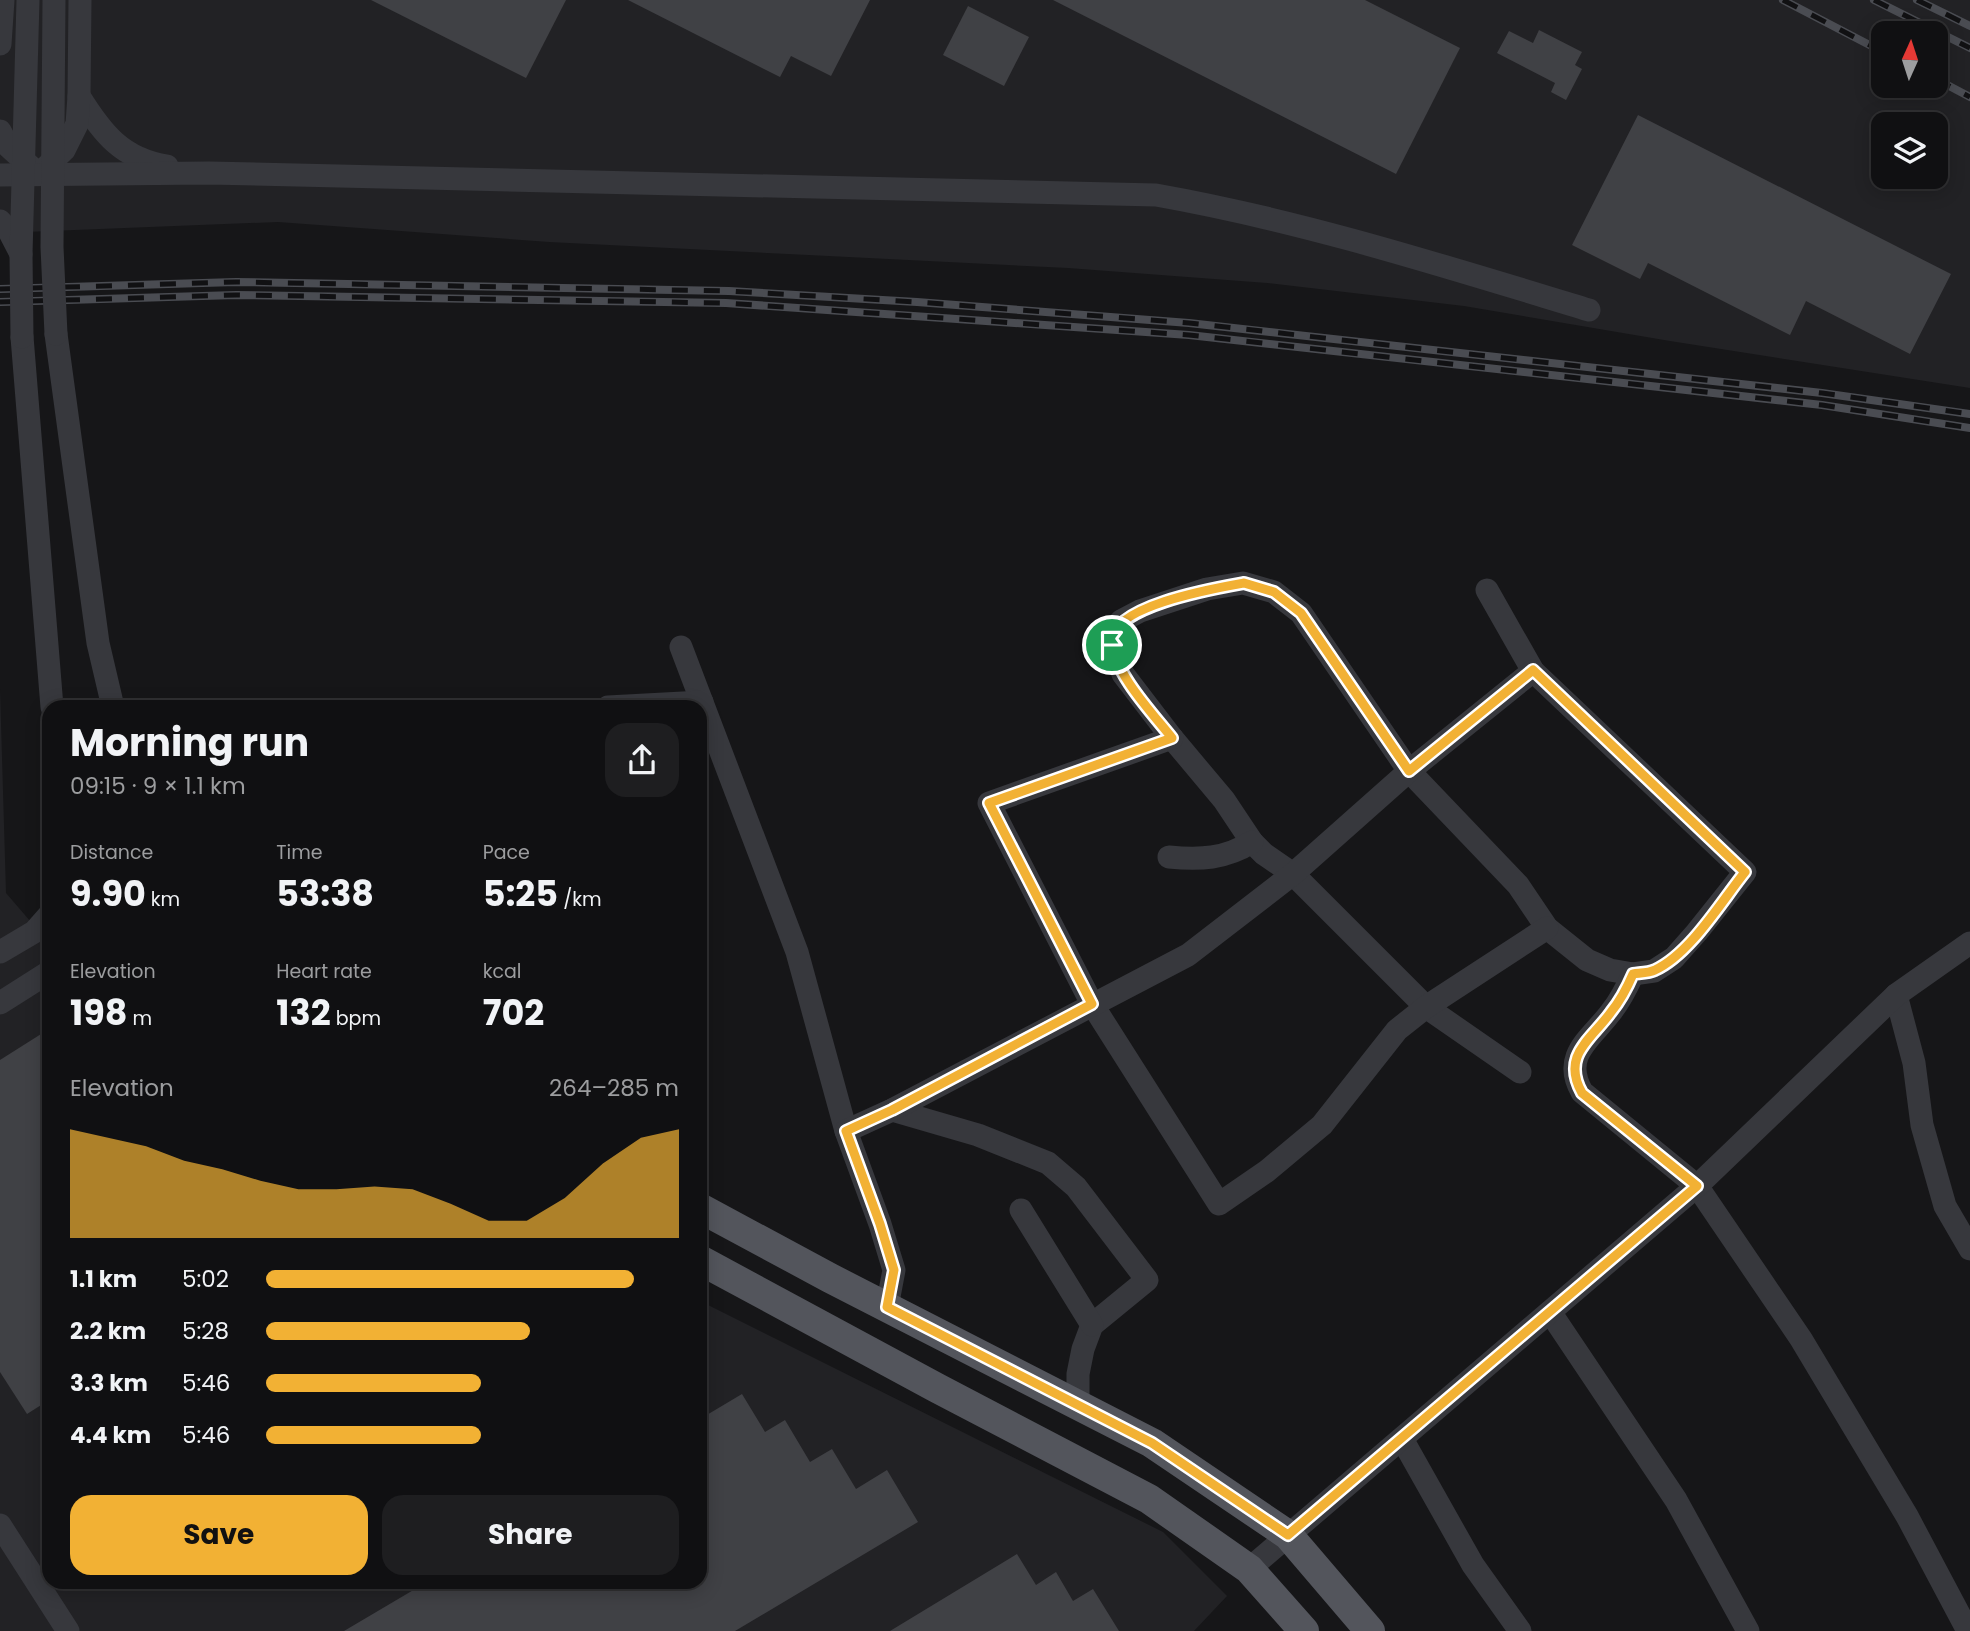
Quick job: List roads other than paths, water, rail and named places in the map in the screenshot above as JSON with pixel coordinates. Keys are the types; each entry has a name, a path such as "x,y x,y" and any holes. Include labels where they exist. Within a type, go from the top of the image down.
{"main road":[{"path":"707,1212 1152,1443 1288,1535 1370,1631"},
{"path":"707,1264 1149,1499 1249,1569 1304,1631"}],"street":[{"path":"0,44 3,0"},
{"path":"28,0 21,254 22,337 51,700"},
{"path":"54,0 52,247 56,334 98,643 111,700"},
{"path":"39,174 64,150 77,124 80,0"},
{"path":"79,96 99,128 114,143 134,156 162,166 209,173"},
{"path":"0,131 8,146 39,174"},
{"path":"0,175 209,173 1156,195 1226,208 1471,274 1590,310"},
{"path":"0,221 9,231 21,254"},
{"path":"1487,590 1533,670 1745,872 1674,958 1654,971 1633,974 1610,970 1587,960 1547,928 1518,885 1409,771 1301,613 1274,592 1244,583 1208,589 1140,611 1121,621 1113,633 1112,645 1123,674 1224,800 1252,842 1293,874 1426,1007 1520,1072"},
{"path":"681,647 701,700"},
{"path":"846,1131 892,1110 1188,955 1293,874 1409,771 1533,670"},
{"path":"707,715 797,952 846,1131 894,1270 887,1307"},
{"path":"1172,738 989,803 1092,1004 1219,1204 1267,1171 1322,1125 1397,1030 1426,1007 1547,928"},
{"path":"1169,857 1216,858 1236,852 1252,842"},
{"path":"0,952 34,932 42,923"},
{"path":"1249,1569 1697,1186 1896,995 1970,943"},
{"path":"1633,974 1611,1013 1581,1046 1575,1064 1577,1084 1582,1093 1697,1186 1801,1339 1907,1516 1968,1631"},
{"path":"0,1003 42,976"},
{"path":"1896,995 1914,1063 1922,1125 1945,1206 1970,1249"},
{"path":"892,1110 978,1135 1048,1163 1076,1187 1147,1280 1092,1325 1078,1374 1078,1405"},
{"path":"1021,1210 1092,1325"},
{"path":"1550,1312 1676,1500 1748,1631"},
{"path":"1402,1439 1473,1565 1520,1631"},
{"path":"0,1525 68,1631"}],"railway":[{"path":"1783,0 1871,46"},
{"path":"1874,0 1970,48"},
{"path":"1917,0 1970,26"},
{"path":"1948,85 1970,97"},
{"path":"0,289 236,282 729,291 917,302 1189,323 1822,393 1970,414"},
{"path":"0,302 236,295 726,303 1189,335 1822,405 1970,428"}]}
